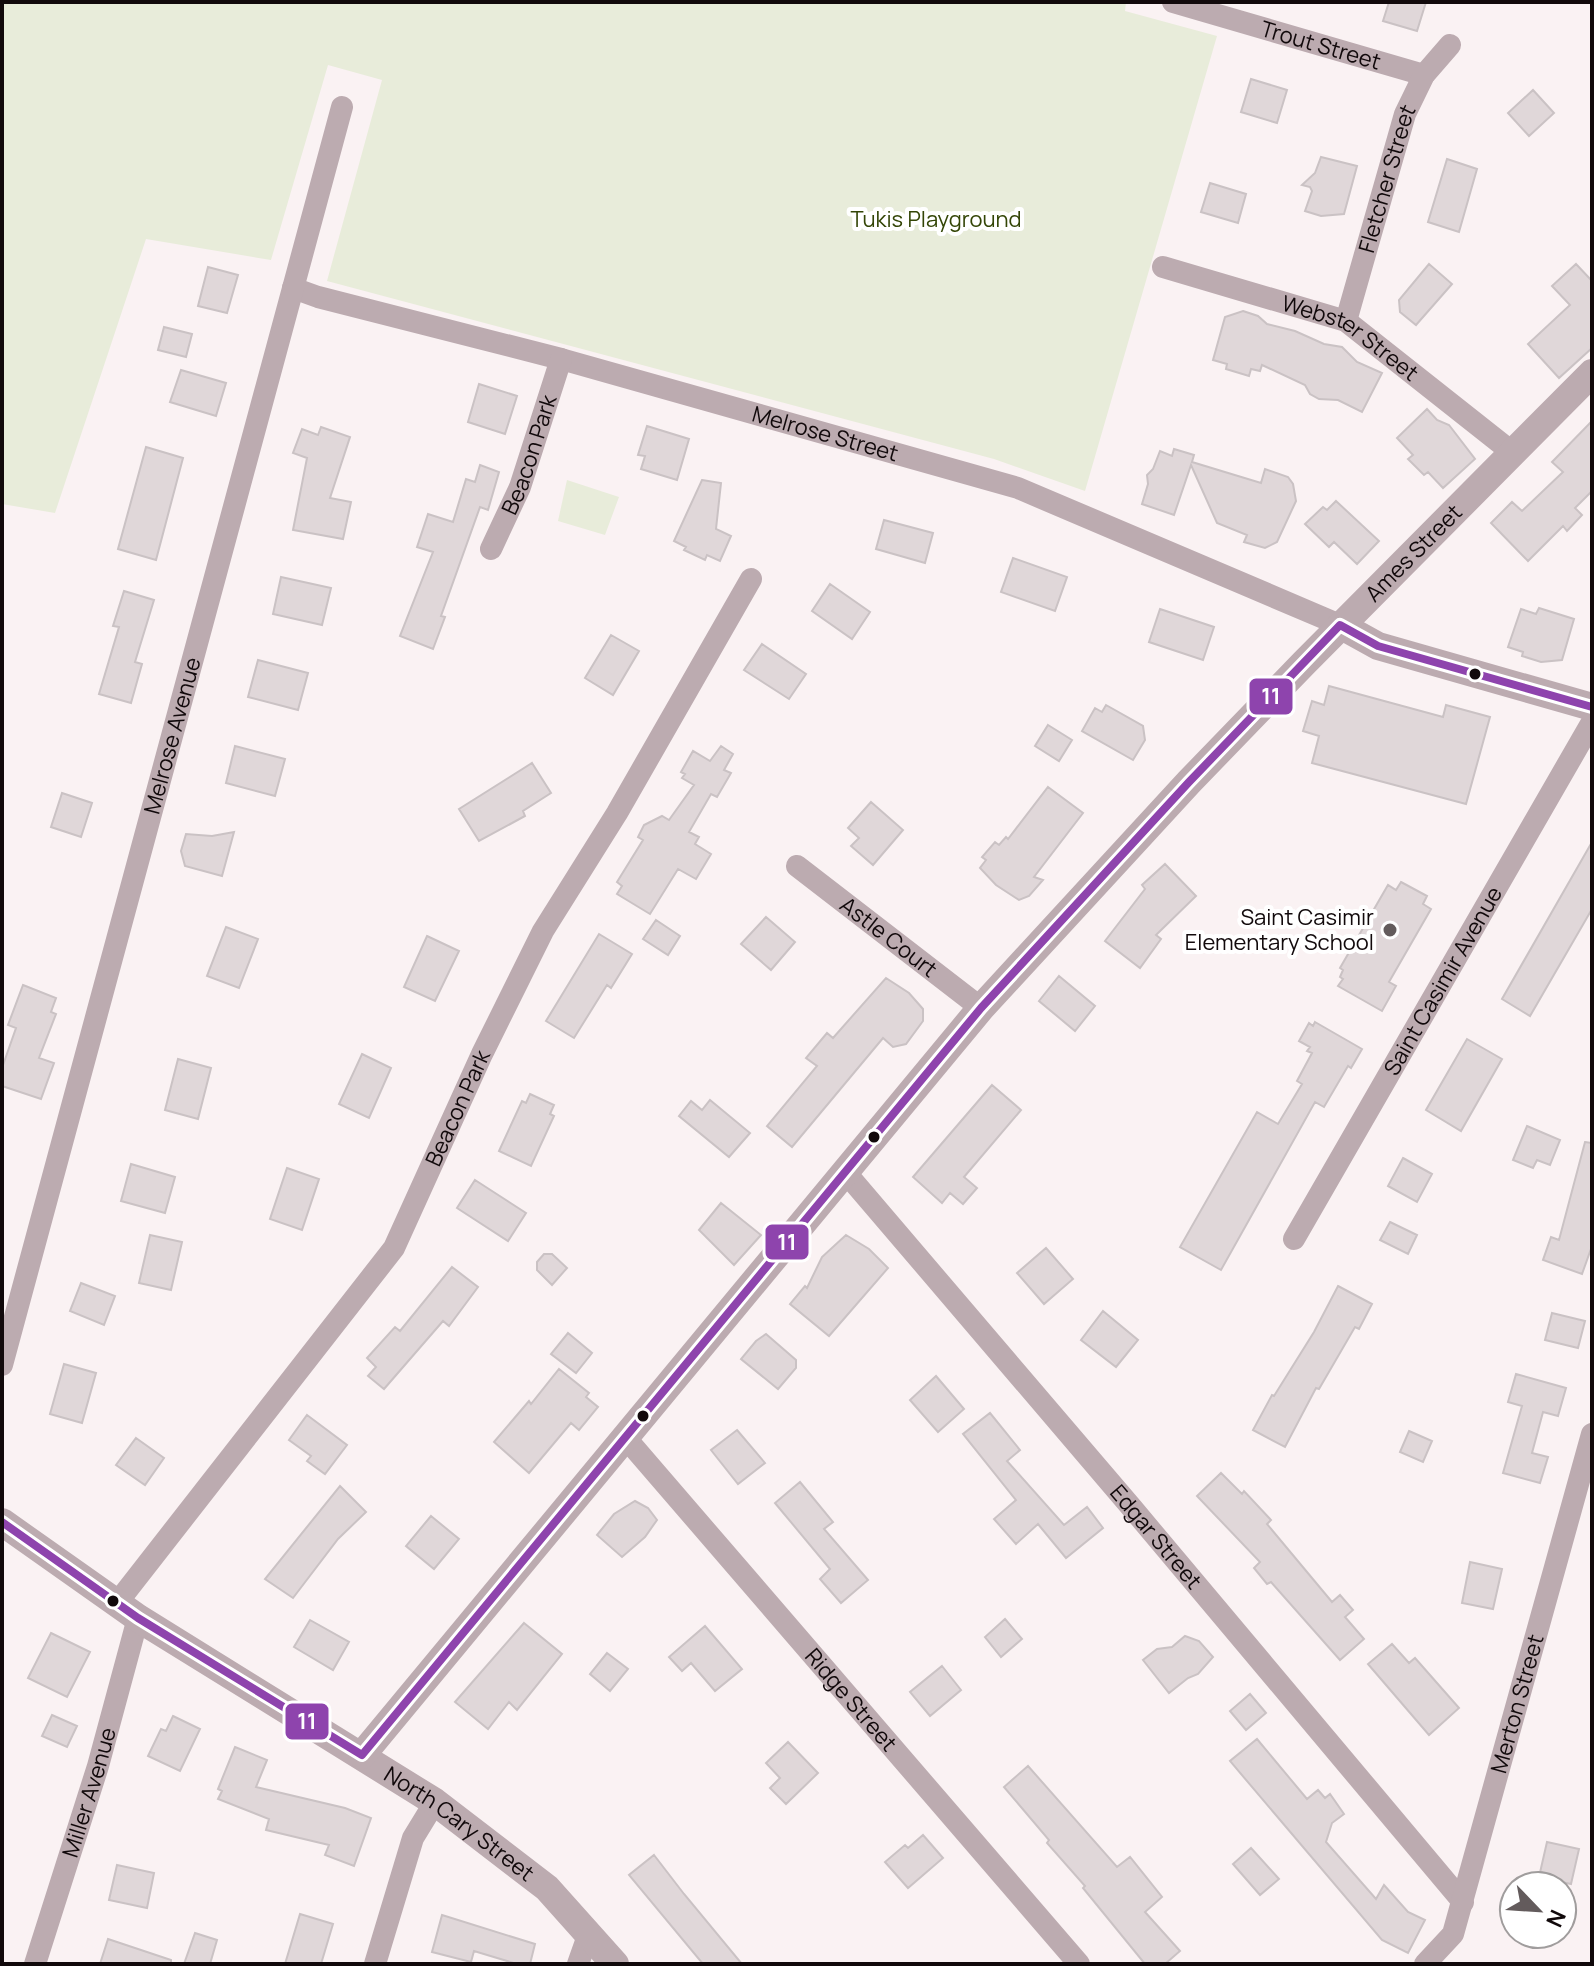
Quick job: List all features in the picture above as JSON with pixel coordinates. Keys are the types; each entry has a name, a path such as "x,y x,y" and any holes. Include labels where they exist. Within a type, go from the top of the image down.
{"street":[{"name":"Trout Street","path":"1173,2 1424,75"},
{"name":"Fletcher Street","path":"1346,321 1405,114 1424,75 1450,45"},
{"name":"Melrose Avenue","path":"2,1365 342,107"},
{"name":"Webster Street","path":"1163,267 1346,321 1513,453"},
{"name":"Melrose Street","path":"293,288 561,359 1018,488 1340,625"},
{"name":"Beacon Park","path":"491,549 520,487 561,359"},
{"name":"Ames Street","path":"362,1755 981,1008 1189,782 1340,625 1592,373"},
{"name":"Beacon Park","path":"128,1610 394,1248 482,1054 543,931 617,813 751,579"},
{"path":"1340,625 1378,646 1592,707"},
{"name":"Saint Casimir Avenue","path":"1294,1239 1592,722"},
{"name":"Astle Court","path":"797,866 981,1008"},
{"name":"Edgar Street","path":"846,1173 1463,1902"},
{"name":"Merton Street","path":"1425,1964 1453,1934 1592,1434"},
{"name":"Ridge Street","path":"624,1436 1079,1964"},
{"name":"North Cary Street","path":"2,1522 128,1610 435,1802 547,1888 615,1964"},
{"name":"Miller Avenue","path":"35,1964 98,1766 128,1610"},
{"path":"375,1964 413,1838 435,1802"},
{"path":"578,1964 589,1933"}],"green space":[{"name":"Tukis Playground","path":"2,2 1126,2 1125,11 1217,36 1085,491 994,459 327,281 382,80 328,65 271,260 146,239 55,513 2,504"},
{"path":"567,480 619,497 605,535 558,521"}],"building":[{"path":"1389,2 1426,2 1417,31 1383,21"},
{"path":"1251,79 1287,90 1277,123 1241,112"},
{"path":"1533,90 1554,113 1529,136 1508,113"},
{"path":"1321,157 1357,166 1344,214 1321,216 1305,211 1312,191 1310,187 1302,185 1315,173"},
{"path":"1447,159 1477,169 1459,232 1428,222"},
{"path":"1210,183 1246,194 1238,223 1201,212"},
{"path":"1429,264 1452,284 1416,325 1400,312 1399,300"},
{"path":"1576,264 1592,281 1592,348 1559,378 1528,344 1570,305 1552,286"},
{"path":"208,267 238,275 227,313 198,306"},
{"path":"1243,311 1258,316 1267,324 1295,331 1324,344 1342,347 1357,362 1382,373 1362,412 1338,400 1319,399 1310,394 1305,385 1262,365 1260,371 1251,369 1249,376 1226,369 1227,364 1213,360 1225,317"},
{"path":"164,327 192,334 186,357 158,350"},
{"path":"181,370 226,383 216,416 170,402"},
{"path":"479,384 517,396 505,434 468,422"},
{"path":"1427,409 1437,420 1449,425 1475,459 1443,488 1428,472 1424,475 1408,459 1413,455 1397,438"},
{"path":"1592,421 1592,491 1575,508 1582,515 1567,531 1563,526 1528,561 1491,523 1512,502 1522,511 1563,472 1552,462"},
{"path":"647,426 689,439 677,480 641,469 645,456 638,455"},
{"path":"321,427 350,437 330,498 351,502 343,539 293,530 307,458 293,453 302,429 318,435"},
{"path":"146,447 183,458 156,560 118,549"},
{"path":"1174,449 1194,455 1192,462 1261,483 1265,469 1288,477 1293,484 1296,501 1277,542 1265,548 1244,542 1247,535 1217,523 1191,465 1174,515 1142,504 1148,484 1147,475 1153,469 1160,451 1172,456"},
{"path":"480,465 499,472 488,510 480,507 441,616 445,617 433,649 400,636 433,552 417,547 428,514 453,522 466,479 475,482"},
{"path":"702,480 721,483 716,529 731,536 720,561 707,555 705,560 684,550 686,547 674,541"},
{"path":"1336,501 1379,541 1357,564 1334,542 1329,547 1305,524 1323,507 1327,510"},
{"path":"884,520 933,533 925,563 876,549"},
{"path":"1013,558 1067,577 1055,611 1001,592"},
{"path":"281,577 331,588 322,625 273,614"},
{"path":"830,584 870,612 852,639 812,611"},
{"path":"124,591 154,600 135,662 142,664 131,703 99,694 119,627 113,626"},
{"path":"1539,608 1574,619 1562,660 1541,662 1522,656 1523,652 1508,647 1521,609 1536,614"},
{"path":"1160,609 1214,627 1203,660 1149,642"},
{"path":"611,635 639,651 613,695 585,678"},
{"path":"762,644 806,674 789,699 744,670"},
{"path":"258,660 308,673 298,710 248,697"},
{"path":"1329,686 1443,717 1446,705 1490,717 1466,804 1312,763 1319,736 1303,731 1312,701 1324,705"},
{"path":"1106,705 1143,726 1145,740 1133,760 1082,731 1095,708 1102,712"},
{"path":"1048,725 1072,740 1059,761 1035,746"},
{"path":"235,746 285,759 275,796 226,783"},
{"path":"721,746 733,754 724,770 731,773 717,797 711,794 689,832 699,837 695,844 711,854 696,879 678,869 650,914 617,894 622,886 617,882 643,840 638,837 644,825 662,816 669,820 694,785 682,778 685,774 681,772 693,751 710,761"},
{"path":"532,763 551,793 523,811 525,816 479,841 459,809"},
{"path":"1048,787 1083,813 1034,877 1043,880 1029,896 1019,900 996,885 980,868 986,860 982,857 995,842 999,845 1006,837 1008,839"},
{"path":"62,793 92,803 81,837 51,827"},
{"path":"871,802 903,830 873,865 851,846 859,838 848,828"},
{"path":"234,832 222,876 185,866 181,851 186,834 212,836"},
{"path":"1592,842 1592,909 1530,1016 1502,999"},
{"path":"1165,864 1196,896 1156,935 1161,939 1140,968 1105,941 1145,889 1142,885"},
{"name":"Saint Casimir Elementary School","path":"1401,882 1427,896 1423,904 1431,909 1389,982 1396,986 1382,1011 1338,986 1343,979 1340,968 1388,885 1396,890"},
{"path":"766,917 795,942 771,970 741,944"},
{"path":"656,920 680,936 668,955 643,939"},
{"path":"226,927 258,939 239,988 207,976"},
{"path":"599,934 632,954 611,988 607,985 574,1038 546,1021"},
{"path":"427,936 459,951 435,1001 404,987"},
{"path":"1059,976 1095,1006 1075,1031 1039,1001"},
{"path":"886,978 909,993 923,1009 923,1021 906,1044 893,1047 883,1038 792,1147 767,1126 817,1066 806,1058 827,1033 833,1038"},
{"path":"23,985 56,998 51,1012 56,1014 39,1058 54,1063 41,1099 2,1086 2,1068 16,1028 8,1025"},
{"path":"1315,1022 1362,1049 1324,1107 1315,1102 1221,1270 1180,1247 1257,1112 1278,1124 1302,1084 1297,1081 1312,1053 1307,1051 1310,1047 1299,1041 1309,1023 1313,1026"},
{"path":"1467,1039 1502,1059 1461,1131 1426,1110"},
{"path":"362,1054 391,1068 369,1118 339,1104"},
{"path":"178,1059 211,1068 198,1119 165,1110"},
{"path":"992,1085 1021,1110 964,1177 977,1188 963,1204 950,1193 942,1203 913,1177"},
{"path":"530,1094 554,1105 550,1114 554,1116 531,1166 499,1151 522,1101 526,1103"},
{"path":"710,1100 750,1133 729,1157 679,1116 691,1101 702,1110"},
{"path":"1527,1126 1560,1140 1550,1165 1537,1160 1533,1168 1513,1160"},
{"path":"1585,1142 1592,1143 1592,1246 1582,1274 1543,1260 1551,1237 1559,1240"},
{"path":"1403,1158 1432,1174 1417,1202 1388,1186"},
{"path":"131,1164 175,1177 165,1213 121,1201"},
{"path":"287,1168 319,1179 302,1230 270,1219"},
{"path":"475,1180 526,1213 508,1241 457,1208"},
{"path":"721,1203 761,1235 734,1265 699,1230"},
{"path":"1390,1222 1417,1235 1408,1254 1380,1240"},
{"path":"150,1235 182,1242 171,1290 139,1283"},
{"path":"846,1235 869,1249 888,1268 829,1336 790,1304 805,1286 807,1288 822,1257"},
{"path":"1046,1248 1073,1279 1044,1304 1017,1273"},
{"path":"544,1254 552,1254 567,1268 552,1285 537,1270 537,1262"},
{"path":"452,1267 478,1287 449,1326 443,1321 384,1389 368,1376 376,1367 367,1358 395,1327 400,1331"},
{"path":"81,1283 115,1296 104,1325 70,1311"},
{"path":"1338,1286 1372,1304 1319,1389 1316,1388 1285,1447 1253,1430 1314,1332"},
{"path":"1103,1311 1138,1340 1116,1367 1081,1340"},
{"path":"1552,1313 1585,1321 1578,1348 1545,1340"},
{"path":"568,1333 592,1353 576,1373 551,1354"},
{"path":"766,1334 796,1360 796,1368 778,1389 741,1359"},
{"path":"64,1364 96,1373 82,1423 50,1414"},
{"path":"559,1369 589,1393 586,1397 598,1407 579,1430 571,1423 529,1473 494,1442"},
{"path":"1516,1374 1566,1388 1558,1416 1543,1412 1532,1453 1548,1457 1540,1483 1503,1473 1522,1406 1508,1402"},
{"path":"936,1376 964,1409 938,1432 910,1400"},
{"path":"990,1413 1020,1450 1007,1461 1064,1525 1087,1507 1103,1528 1066,1558 1038,1524 1016,1544 994,1519 1016,1500 963,1434"},
{"path":"307,1415 347,1445 325,1474 307,1461 311,1456 289,1440"},
{"path":"737,1430 765,1463 738,1484 711,1450"},
{"path":"1409,1431 1432,1441 1423,1462 1400,1452"},
{"path":"136,1438 164,1458 145,1485 116,1465"},
{"path":"1221,1473 1242,1494 1244,1491 1271,1520 1267,1524 1332,1602 1340,1595 1353,1610 1345,1617 1364,1639 1340,1660 1271,1582 1267,1584 1254,1568 1260,1562 1197,1496"},
{"path":"800,1482 833,1522 824,1529 868,1580 841,1603 820,1579 830,1569 775,1503"},
{"path":"340,1486 366,1512 338,1539 293,1598 265,1579"},
{"path":"635,1501 648,1508 657,1520 645,1537 622,1557 597,1535 614,1514"},
{"path":"431,1516 459,1539 434,1569 406,1546"},
{"path":"1470,1562 1502,1569 1493,1609 1462,1603"},
{"path":"1005,1619 1022,1639 1001,1657 985,1637"},
{"path":"310,1620 349,1642 333,1670 294,1647"},
{"path":"524,1623 562,1654 517,1710 509,1702 488,1729 455,1702"},
{"path":"705,1626 742,1669 715,1691 691,1663 682,1671 669,1657"},
{"path":"51,1633 90,1652 67,1697 28,1678"},
{"path":"1185,1636 1199,1641 1213,1657 1198,1674 1169,1693 1143,1660 1157,1649 1172,1647"},
{"path":"1392,1644 1409,1663 1415,1658 1459,1708 1429,1735 1368,1664"},
{"path":"607,1653 628,1669 610,1691 590,1674"},
{"path":"942,1666 961,1690 930,1716 910,1692"},
{"path":"1250,1694 1266,1713 1246,1730 1230,1711"},
{"path":"52,1715 77,1726 67,1747 42,1736"},
{"path":"173,1716 200,1729 180,1771 148,1756 161,1729 166,1731"},
{"path":"1257,1739 1307,1799 1318,1790 1325,1798 1330,1794 1344,1814 1332,1823 1326,1842 1376,1899 1384,1885 1408,1912 1425,1920 1408,1953 1382,1940 1230,1761"},
{"path":"788,1742 818,1773 786,1804 770,1788 780,1778 766,1763"},
{"path":"235,1747 267,1760 256,1787 345,1808 371,1818 354,1866 325,1855 329,1845 266,1830 269,1819 218,1799 222,1791 218,1789"},
{"path":"1028,1766 1117,1867 1130,1857 1162,1897 1145,1912 1180,1951 1165,1964 1145,1964 1004,1787"},
{"path":"923,1835 943,1858 908,1888 885,1862"},
{"path":"1547,1842 1579,1849 1574,1870 1541,1870"},
{"path":"1251,1848 1279,1879 1260,1895 1233,1864"},
{"path":"654,1855 742,1964 703,1964 629,1875"},
{"path":"117,1865 154,1873 147,1908 109,1900"},
{"path":"300,1914 333,1924 321,1964 285,1964"},
{"path":"442,1915 535,1944 530,1964 517,1964 474,1951 471,1962 432,1952"},
{"path":"195,1933 217,1940 210,1964 184,1964"},
{"path":"108,1939 171,1960 171,1964 100,1964"}],"transit line":[{"name":"11","path":"2,1522 138,1618 362,1755 981,1008 1189,782 1340,625 1378,646 1592,707"}],"place":[{"name":"Saint Casimir Elementary School","path":"1390,930"}]}
